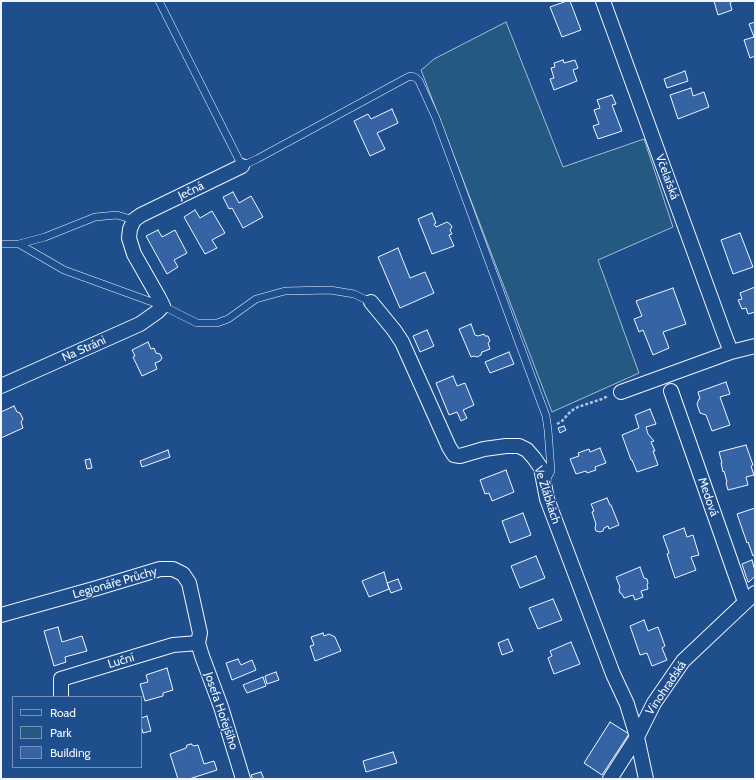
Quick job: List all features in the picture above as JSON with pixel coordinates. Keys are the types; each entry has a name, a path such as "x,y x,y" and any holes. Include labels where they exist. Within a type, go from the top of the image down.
{"street":[{"name":"Včelařská","path":"603,1 722,331 731,352"},
{"name":"Ječná","path":"137,218 242,166"},
{"path":"137,218 130,229 129,238 134,254 162,306"},
{"name":"Ve Žlábkách","path":"371,302 402,342 454,455 460,456 484,449 519,446 527,450 541,468 547,499 613,674 627,704 637,738 646,779"},
{"name":"Na Stráni","path":"1,386 140,324 157,312 162,306"},
{"path":"621,392 731,352 755,346"},
{"name":"Medová","path":"671,391 750,598"},
{"name":"Legionáře Průchy","path":"1,614 160,569 173,569 182,574 189,582 200,633 198,643"},
{"name":"Vinohradská","path":"610,779 637,738 654,703 683,661 750,598"},
{"name":"Luční","path":"61,696 61,680 173,645 198,643"},
{"name":"Josefa Hořejšího","path":"198,643 221,707 243,779"}],"lane":[{"path":"159,1 242,166 408,77 412,76 419,81 436,118 546,416 551,471 544,484"},
{"path":"1,244 19,244 45,237 94,218 117,215 137,218"},
{"path":"19,244 64,270 162,306 197,323 218,323 256,299 285,291 330,290 354,294 371,302"}],"path":[{"path":"548,430 562,421 571,411 578,407 602,399 614,392 621,392"}],"green space":[{"path":"506,22 563,167 644,139 673,227 598,260 639,373 552,412 421,70 434,59"}],"building":[{"path":"570,1 581,30 562,37 550,7"},
{"path":"714,1 733,1 730,3 732,10 718,15"},
{"path":"755,22 755,56 750,58 744,40 754,37 749,24"},
{"path":"563,60 564,63 575,60 578,68 573,70 577,81 554,90 550,79 554,78 551,68 555,67 554,63"},
{"path":"685,71 688,81 667,88 664,79"},
{"path":"691,88 693,96 704,92 709,107 678,119 670,95"},
{"path":"612,95 616,104 612,105 622,131 598,139 593,126 599,124 594,110 600,108 597,100"},
{"path":"392,109 398,123 377,133 385,149 370,156 354,121 368,114 371,119"},
{"path":"233,192 239,203 251,196 263,217 243,228 232,208 229,209 223,197"},
{"path":"195,210 200,218 212,211 225,233 212,240 217,248 205,254 184,217"},
{"path":"432,213 436,227 447,222 452,227 450,230 452,234 449,235 454,246 432,254 418,219"},
{"path":"158,230 162,237 175,230 187,253 174,260 178,267 167,274 146,236"},
{"path":"740,233 753,267 733,274 721,240"},
{"path":"398,248 410,278 425,272 434,293 400,308 378,257"},
{"path":"755,287 755,312 748,314 746,308 742,309 738,300 742,299 740,293"},
{"path":"673,288 686,324 663,332 669,348 653,355 643,330 639,332 634,319 642,316 636,301"},
{"path":"471,324 475,335 478,336 484,334 485,336 488,336 490,341 488,343 490,349 482,352 481,355 477,357 471,357 459,329"},
{"path":"427,330 434,346 420,352 413,336"},
{"path":"148,342 151,349 154,348 156,353 160,354 162,358 160,361 155,363 157,369 142,376 133,357 135,356 132,350"},
{"path":"509,352 514,364 490,373 485,362"},
{"path":"453,376 457,386 465,383 474,405 463,410 467,418 461,421 457,412 449,415 436,383"},
{"path":"726,382 730,394 720,397 730,425 712,431 706,415 700,413 697,404 700,399 698,392"},
{"path":"14,406 23,419 21,422 23,428 1,438 1,412"},
{"path":"650,409 656,424 646,427 648,434 654,441 651,442 655,451 653,451 658,465 637,472 622,435 639,428 635,415"},
{"path":"564,426 566,430 560,433 558,428"},
{"path":"746,445 753,465 751,466 754,475 746,477 748,485 728,490 719,452"},
{"path":"600,448 606,463 595,467 596,470 576,474 570,459 579,456 578,453 589,449 590,452"},
{"path":"168,450 170,457 142,467 140,461"},
{"path":"90,459 92,468 87,469 85,460"},
{"path":"506,470 514,492 492,501 489,493 485,494 480,480"},
{"path":"607,498 619,525 609,529 608,526 600,532 596,531 596,524 592,512 594,511 591,504"},
{"path":"755,508 755,555 753,556 737,514"},
{"path":"523,513 531,535 510,543 502,521"},
{"path":"684,528 687,537 693,535 699,555 691,557 696,570 675,578 663,536"},
{"path":"536,556 545,578 520,588 511,566"},
{"path":"752,560 755,576 748,582 742,564"},
{"path":"640,567 644,578 647,579 648,589 641,591 643,597 635,600 633,595 624,598 620,593 620,587 616,577"},
{"path":"384,572 389,589 369,597 362,581"},
{"path":"398,579 402,589 391,593 387,583"},
{"path":"553,599 562,620 538,629 529,608"},
{"path":"644,620 648,631 658,627 665,646 662,648 667,660 652,666 647,653 640,655 630,626"},
{"path":"58,627 62,642 82,636 87,651 65,657 66,662 54,666 44,631"},
{"path":"323,633 324,636 329,634 335,637 341,651 315,661 310,646 314,645 311,637"},
{"path":"508,639 513,651 502,655 498,643"},
{"path":"571,642 580,664 554,674 548,658 552,656 550,651"},
{"path":"238,659 241,665 252,660 256,670 232,680 226,663"},
{"path":"167,668 173,690 163,693 163,696 145,701 140,684 148,682 146,675"},
{"path":"276,672 279,680 267,684 265,676"},
{"path":"263,677 266,686 247,693 243,685"},
{"path":"147,716 151,731 143,733 142,718"},
{"path":"610,722 629,734 602,775 584,763"},
{"path":"191,744 194,746 198,745 204,764 214,761 217,770 189,779 178,779 170,754 186,748 187,745"},
{"path":"393,752 397,763 366,772 363,761"},
{"path":"261,772 264,779 253,779 251,775"}]}
